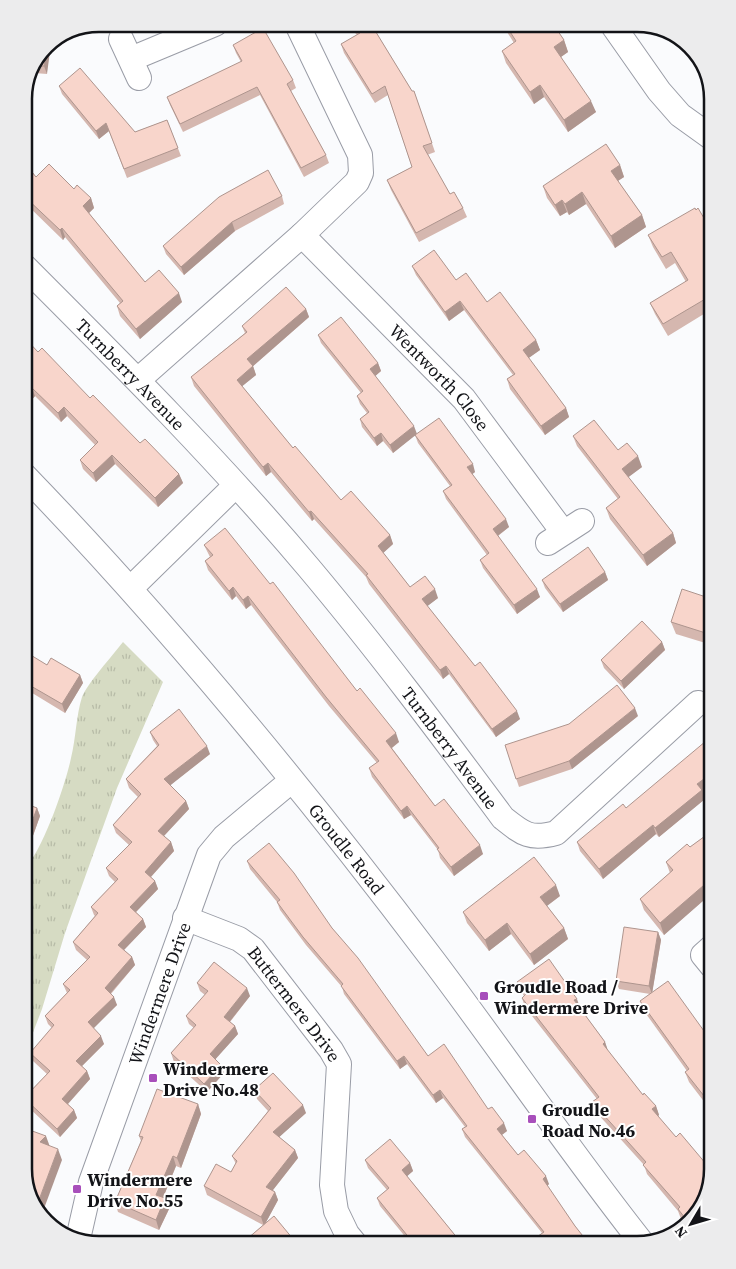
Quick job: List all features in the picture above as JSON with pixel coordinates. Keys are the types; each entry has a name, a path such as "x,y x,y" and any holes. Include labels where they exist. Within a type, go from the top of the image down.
{"street":[{"path":"131,59 193,33"},
{"path":"138,380 302,235 357,182 361,173 360,155 301,33"},
{"path":"618,33 659,91 680,114 704,132"},
{"name":"Wentworth Close","path":"302,235 464,398 565,532"},
{"name":"Turnberry Avenue","path":"33,275 138,380 314,574 387,663 503,818 521,832 538,838 556,832 698,704"},
{"name":"Groudle Road","path":"33,485 131,588 291,781 435,962 551,1124 637,1236"},
{"path":"131,588 235,486"},
{"name":"Windermere Drive","path":"79,1233 91,1182 209,855 224,837 291,781"},
{"name":"Buttermere Drive","path":"185,918 239,939 253,949 332,1050 339,1064 332,1185 336,1211 349,1236"}],"green space":[{"path":"123,642 163,682 117,788 65,933 33,1032 33,857 59,800 71,758 82,697 95,677"}],"building":[{"path":"254,33 266,33 293,80 287,84 326,155 301,168 257,87 180,124 167,97 242,61 233,45"},
{"path":"360,33 377,33 412,91 414,91 432,143 423,146 450,194 454,192 463,208 416,233 387,180 412,167 385,86 372,94 341,44"},
{"path":"511,33 559,33 564,40 554,47 591,101 564,120 540,85 530,92 502,51 516,41"},
{"path":"80,68 135,132 167,120 178,148 124,169 106,123 96,131 59,86"},
{"path":"606,144 620,165 611,171 642,215 611,236 582,192 565,204 562,200 555,205 543,186"},
{"path":"49,164 74,189 77,185 91,198 83,206 145,282 159,270 179,293 136,329 117,306 123,301 62,228 60,230 33,204 33,173 36,177"},
{"path":"268,170 282,196 232,222 181,267 163,246 219,197"},
{"path":"695,208 696,210 698,208 704,218 704,300 663,324 650,303 688,280 671,252 662,257 648,235"},
{"path":"434,250 456,280 466,273 487,302 500,292 536,340 523,350 566,408 541,426 507,379 515,374 460,301 445,312 412,266"},
{"path":"286,287 306,309 247,359 253,366 237,380 293,448 295,446 341,500 351,491 390,535 378,546 410,587 425,576 435,589 422,599 475,666 480,662 517,711 492,729 446,666 440,670 366,575 368,574 311,511 309,512 268,463 263,467 191,377 247,332 242,326"},
{"path":"341,317 378,363 370,369 414,426 390,445 381,433 374,438 360,419 369,412 357,396 363,391 318,335"},
{"path":"33,347 38,352 42,348 90,398 93,395 140,443 145,439 179,474 155,498 112,455 93,473 80,460 98,442 64,407 58,413 33,389"},
{"path":"439,418 473,464 467,467 506,519 493,529 537,589 514,605 480,560 489,553 443,491 452,485 415,435"},
{"path":"594,420 618,450 627,443 638,456 622,469 673,533 643,555 606,508 620,497 573,436"},
{"path":"225,528 270,584 273,582 357,691 360,688 396,733 386,741 435,806 444,799 480,845 451,867 407,806 401,811 369,768 379,761 326,697 248,596 243,600 233,587 229,591 205,561 213,555 204,545"},
{"path":"588,547 605,572 560,604 542,580"},
{"path":"682,589 704,596 704,632 671,622"},
{"path":"642,621 662,642 621,681 601,660"},
{"path":"33,656 47,665 51,658 80,675 62,704 33,687"},
{"path":"617,685 635,708 569,761 516,779 505,745 569,724"},
{"path":"179,709 207,746 164,779 186,801 158,831 171,842 145,872 155,881 130,907 143,919 118,945 132,957 105,988 114,997 88,1022 101,1036 76,1061 87,1071 62,1099 74,1110 57,1129 33,1106 33,1089 50,1071 33,1056 33,1050 54,1025 45,1016 70,990 63,984 90,957 73,942 98,913 91,907 118,879 106,868 132,842 113,825 141,794 126,779 159,745 150,732"},
{"path":"704,743 704,779 697,784 702,790 655,828 653,825 599,869 577,842 623,804 626,808"},
{"path":"33,806 37,808 33,819"},
{"path":"704,837 704,885 660,923 640,899 673,870 666,862 687,844 690,847"},
{"path":"269,843 294,873 332,928 358,958 428,1056 444,1044 488,1109 492,1107 504,1123 497,1129 518,1155 524,1150 546,1176 543,1179 583,1236 538,1236 544,1232 462,1129 467,1126 440,1090 433,1095 404,1056 397,1061 341,986 343,984 303,937 277,902 280,900 247,861"},
{"path":"534,857 556,885 540,897 564,928 530,954 507,923 485,940 463,912"},
{"path":"624,927 658,932 649,986 616,981"},
{"path":"549,959 577,999 574,1000 605,1042 603,1044 643,1095 644,1093 656,1106 652,1109 676,1137 680,1133 704,1162 703,1178 696,1199 673,1199 643,1165 646,1162 592,1102 599,1097 522,998 526,994 517,982"},
{"path":"214,962 247,988 224,1017 235,1026 210,1054 221,1065 204,1084 171,1053 196,1025 186,1016 208,991 197,983"},
{"path":"668,981 704,1031 704,1096 685,1072 689,1069 640,1001"},
{"path":"273,1073 303,1105 273,1132 295,1150 266,1187 275,1192 261,1217 204,1186 216,1164 231,1172 237,1161 232,1156 271,1108 254,1090"},
{"path":"157,1089 198,1104 177,1158 173,1156 156,1195 165,1198 156,1220 115,1202 143,1137 139,1136"},
{"path":"33,1131 46,1136 40,1142 58,1149 39,1199 34,1182"},
{"path":"390,1139 410,1163 402,1170 456,1236 408,1236 377,1198 389,1188 365,1160"},
{"path":"274,1216 291,1236 251,1236"}],"place":[{"name":"Groudle Road / Windermere Drive","path":"484,996"},
{"name":"Windermere Drive No.48","path":"153,1078"},
{"name":"Groudle Road No.46","path":"532,1119"},
{"name":"Windermere Drive No.55","path":"77,1189"}]}
